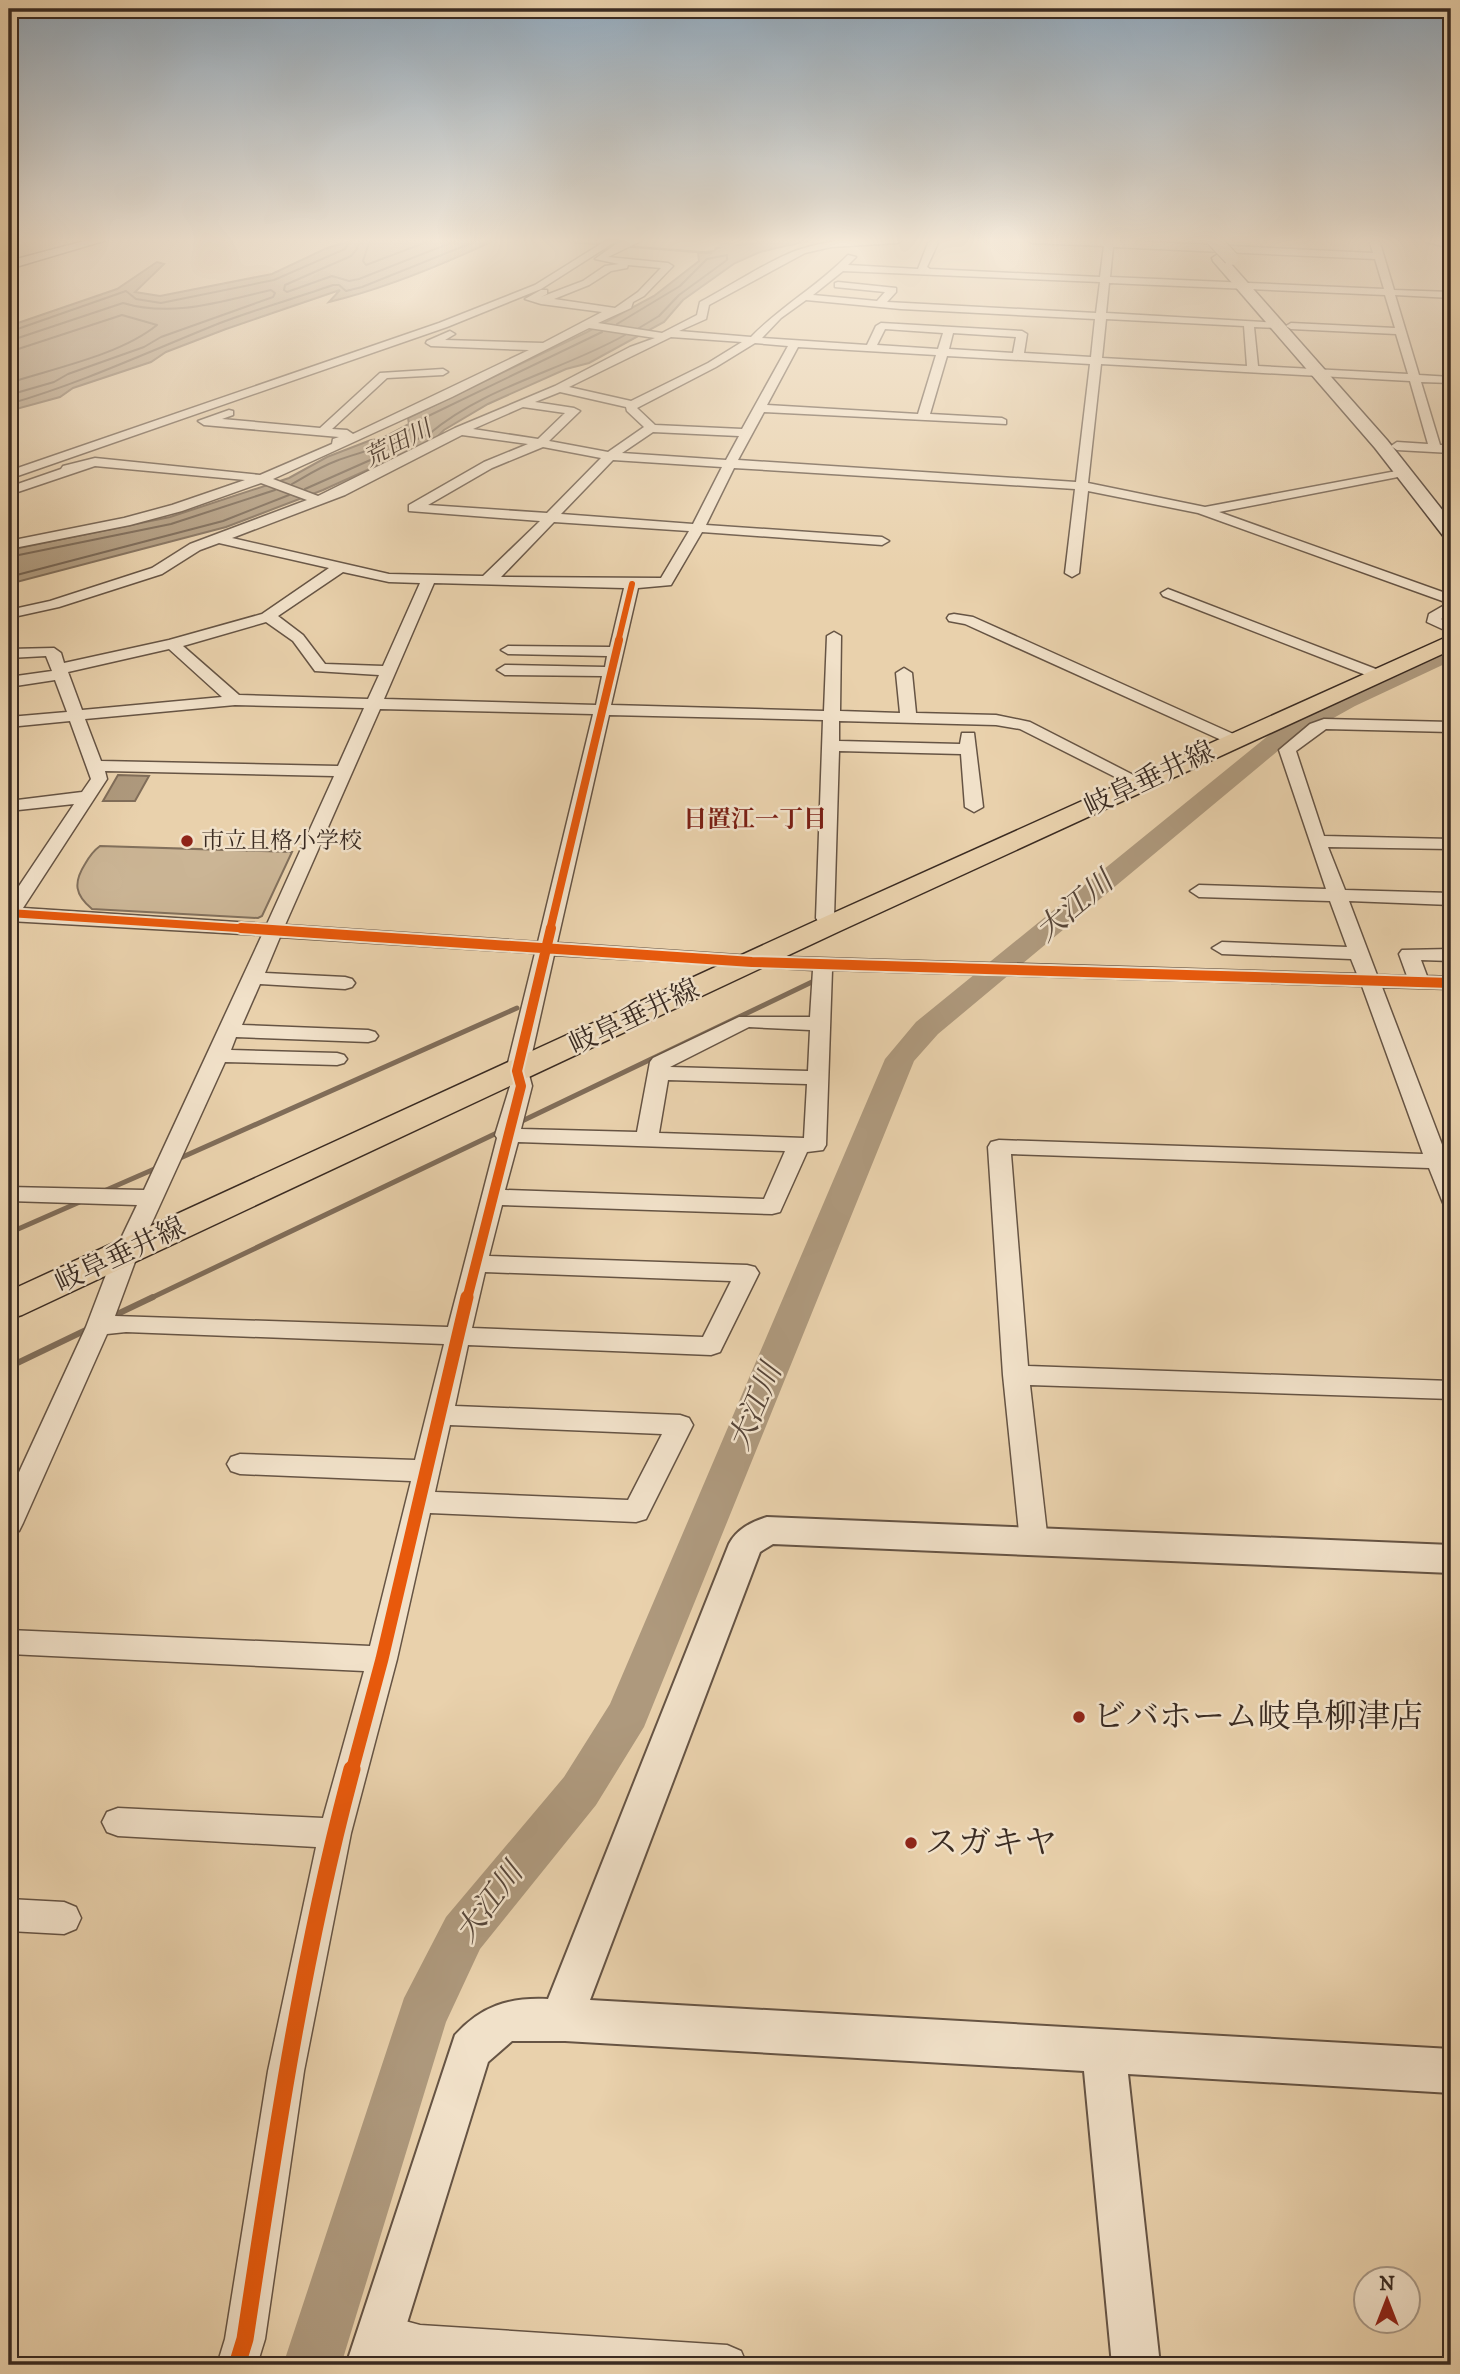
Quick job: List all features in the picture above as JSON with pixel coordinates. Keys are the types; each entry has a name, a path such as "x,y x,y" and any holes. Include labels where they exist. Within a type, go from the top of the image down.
{"main road":[{"path":"1305,351 1396,446 1451,512"},
{"path":"1325,373 1451,533"},
{"name":"岐阜垂井線","path":"9,1306 1234,740 1302,722 1376,674 1451,642"}],"street":[{"path":"9,475 371,351"},
{"path":"438,351 445,358"},
{"path":"324,430 384,375 445,358 501,351"},
{"path":"9,545 125,522 263,480 537,351"},
{"path":"9,614 54,604 157,571 195,547 314,499 341,492 459,431 559,388 630,351"},
{"path":"559,388 632,405 736,351"},
{"path":"216,538 389,578 632,584 666,582 698,528 712,496 732,464 790,351"},
{"path":"920,351 1451,380"},
{"path":"1018,356 1019,351"},
{"path":"1072,573 1097,351"},
{"path":"1251,351 1252,369"},
{"path":"1404,351 1435,448"},
{"path":"923,417 942,352"},
{"path":"445,358 440,389 448,395"},
{"path":"523,404 574,411 545,436 542,443 488,465 414,508 882,541"},
{"path":"632,405 631,409 649,423 650,428"},
{"path":"156,439 247,407"},
{"path":"761,408 1002,422"},
{"path":"204,421 347,434 348,437 307,456 299,464"},
{"path":"486,580 494,576 610,456 650,428 748,433"},
{"path":"459,431 610,456 1082,486 1200,510 1451,600"},
{"path":"1396,446 1451,449"},
{"path":"9,491 119,453"},
{"path":"9,484 95,462 178,468 263,480 314,499"},
{"path":"1200,510 1403,472"},
{"path":"9,682 172,644 267,617 339,568"},
{"path":"9,1523 98,1327 127,1251 218,1056 429,579"},
{"path":"237,2365 245,2339 286,2071 335,1833 382,1660 506,1135 521,1086 517,1071 632,584"},
{"path":"1168,593 1376,674"},
{"path":"1451,607 1434,617 1434,622 1451,629"},
{"path":"267,617 283,623 296,634 320,668 389,671"},
{"path":"960,619 1234,740"},
{"path":"830,925 825,918 834,636"},
{"path":"172,644 236,700"},
{"path":"508,650 615,652"},
{"path":"9,653 53,653 99,779 9,913"},
{"path":"505,670 610,672"},
{"path":"904,673 908,718"},
{"path":"9,722 236,700 1005,720 1024,725 1141,783"},
{"path":"967,719 974,807"},
{"path":"1451,727 1302,722 1287,750 1317,841 1369,980 1445,1161 1451,1198"},
{"path":"830,746 969,749"},
{"path":"94,766 345,771"},
{"path":"9,806 87,797"},
{"path":"1317,841 1451,844"},
{"path":"1199,891 1451,899"},
{"path":"9,913 752,962 1451,983"},
{"path":"1222,948 1359,953"},
{"path":"1419,982 1409,954 1451,955"},
{"path":"506,1135 815,1145 823,964"},
{"path":"252,978 345,983"},
{"path":"647,1140 660,1062 746,1021 822,1024"},
{"path":"229,1031 368,1036"},
{"path":"218,1056 337,1059"},
{"path":"658,1073 819,1078"},
{"path":"491,1197 772,1207 799,1145"},
{"path":"1034,1542 1016,1375 999,1147 1445,1161"},
{"path":"9,1194 152,1198"},
{"path":"98,1327 126,1323 711,1346 747,1273 475,1264"},
{"path":"1016,1375 1451,1390"},
{"path":"419,1503 636,1511 680,1425 439,1415"},
{"path":"240,1464 427,1471"},
{"path":"565,2020 569,1997 746,1544 767,1530 1451,1559"},
{"path":"9,1642 382,1660"},
{"path":"118,1822 335,1833"},
{"path":"9,1915 64,1919"},
{"path":"727,2365 420,2345 375,2350 470,2050 486,2030 507,2020 565,2020 1451,2071"},
{"path":"1104,2053 1136,2365"}],"shaded area":[{"path":"100,846 292,852 262,916 258,918 92,909 79,894 77,883 87,861"}],"water":[{"path":"9,351 169,351 151,362 73,388 60,397 9,411"},
{"name":"荒田川","path":"548,351 611,351 589,363 566,369 488,404 444,430 434,440 323,490 226,527 9,584 9,550 170,517 289,478 327,457 371,440 381,439 409,424 408,418"},
{"path":"118,775 149,776 135,801 103,801"}],"waterway":[{"name":"大江川","path":"312,2365 422,2016 463,1933 580,1791 628,1714 900,1059 927,1028 1277,740 1347,701 1451,653"},
{"path":"520,1122 814,981"},
{"path":"178,1159 517,1008"},
{"path":"149,1299 501,1131"},
{"path":"104,1191 159,1167"},
{"path":"9,1233 82,1201"},
{"path":"109,1318 153,1297"},
{"path":"9,1367 88,1329"}],"cycle path":[{"path":"237,2365 245,2339 286,2071 335,1833 382,1659 475,1264 521,1086 517,1071 632,584"},
{"path":"9,913 752,962 1451,983"}],"place":[{"name":"市立且格小学校","path":"187,841"},
{"name":"ビバホーム岐阜柳津店","path":"1079,1717"},
{"name":"スガキヤ","path":"911,1843"}],"district":[{"name":"日置江一丁目","path":"755,820"}]}
